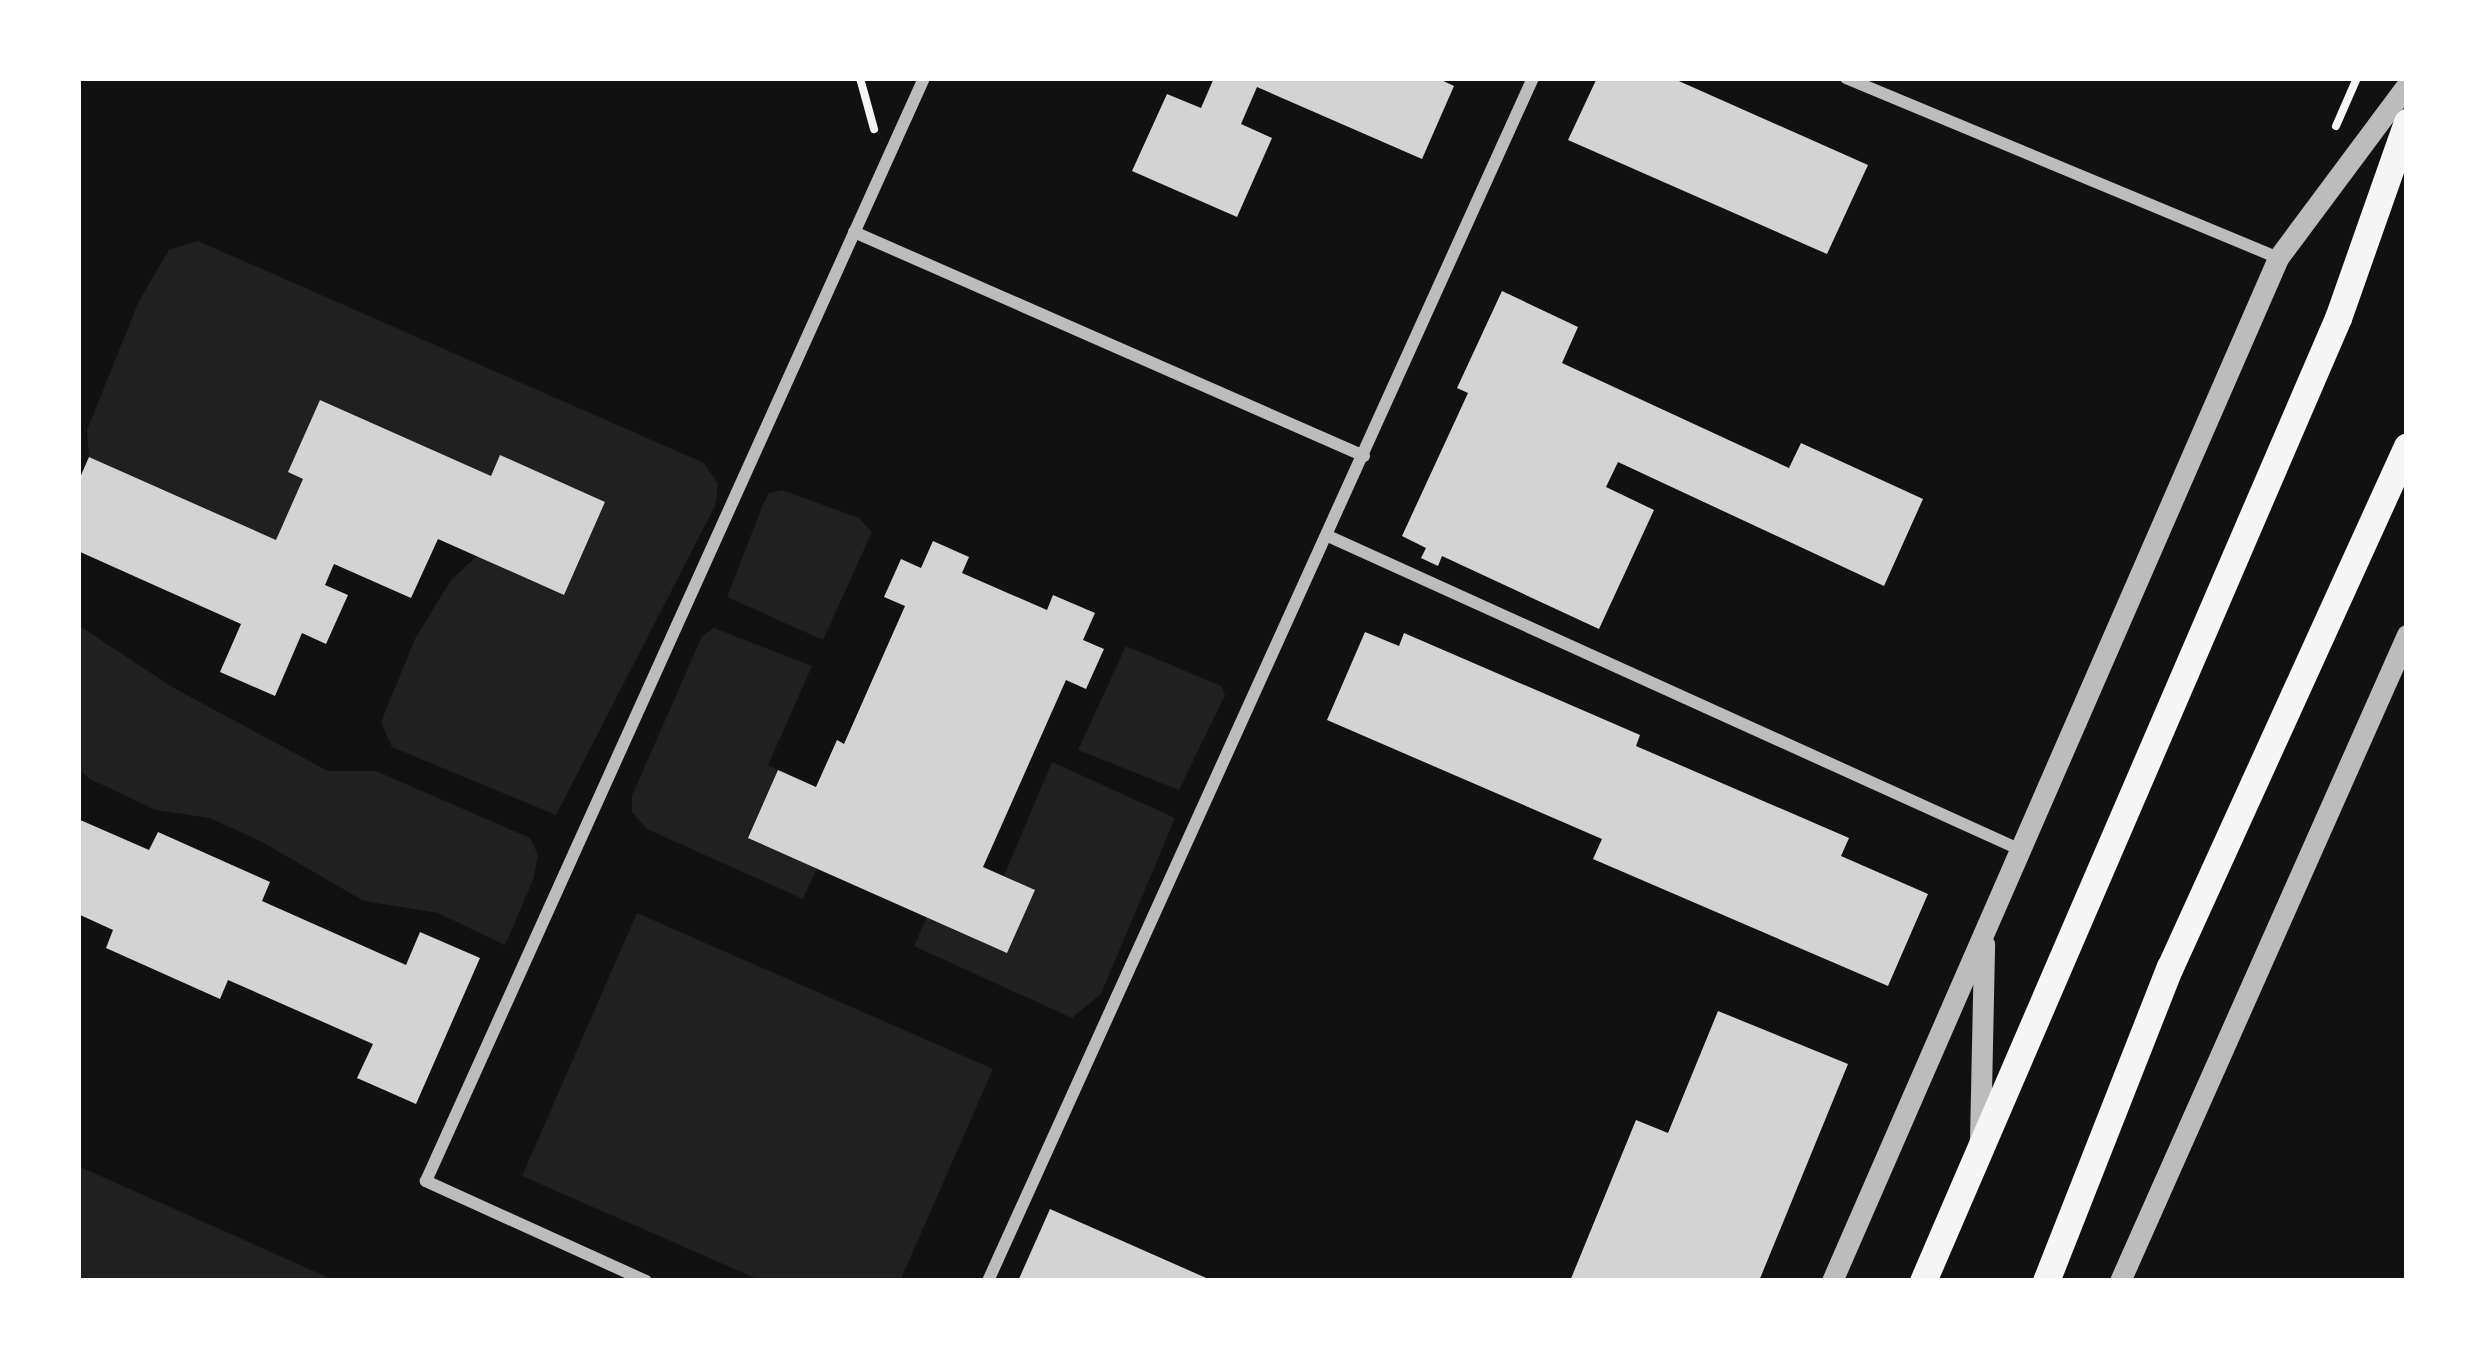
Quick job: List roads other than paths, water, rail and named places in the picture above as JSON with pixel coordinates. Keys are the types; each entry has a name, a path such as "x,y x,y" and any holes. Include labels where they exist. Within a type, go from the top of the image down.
{"main road":[{"path":"1923,1281 2338,318 2407,122"},
{"path":"2046,1281 2170,968 2407,446"}],"street":[{"path":"646,1281 426,1181 924,78"},
{"path":"988,1281 1532,78"},
{"path":"1846,78 1870,82 2278,258"},
{"path":"1832,1281 2278,258 2407,85"},
{"path":"854,232 1364,456"},
{"path":"1328,536 2023,850"},
{"path":"2120,1281 2407,634"},
{"path":"1980,1140 1984,932"}]}
